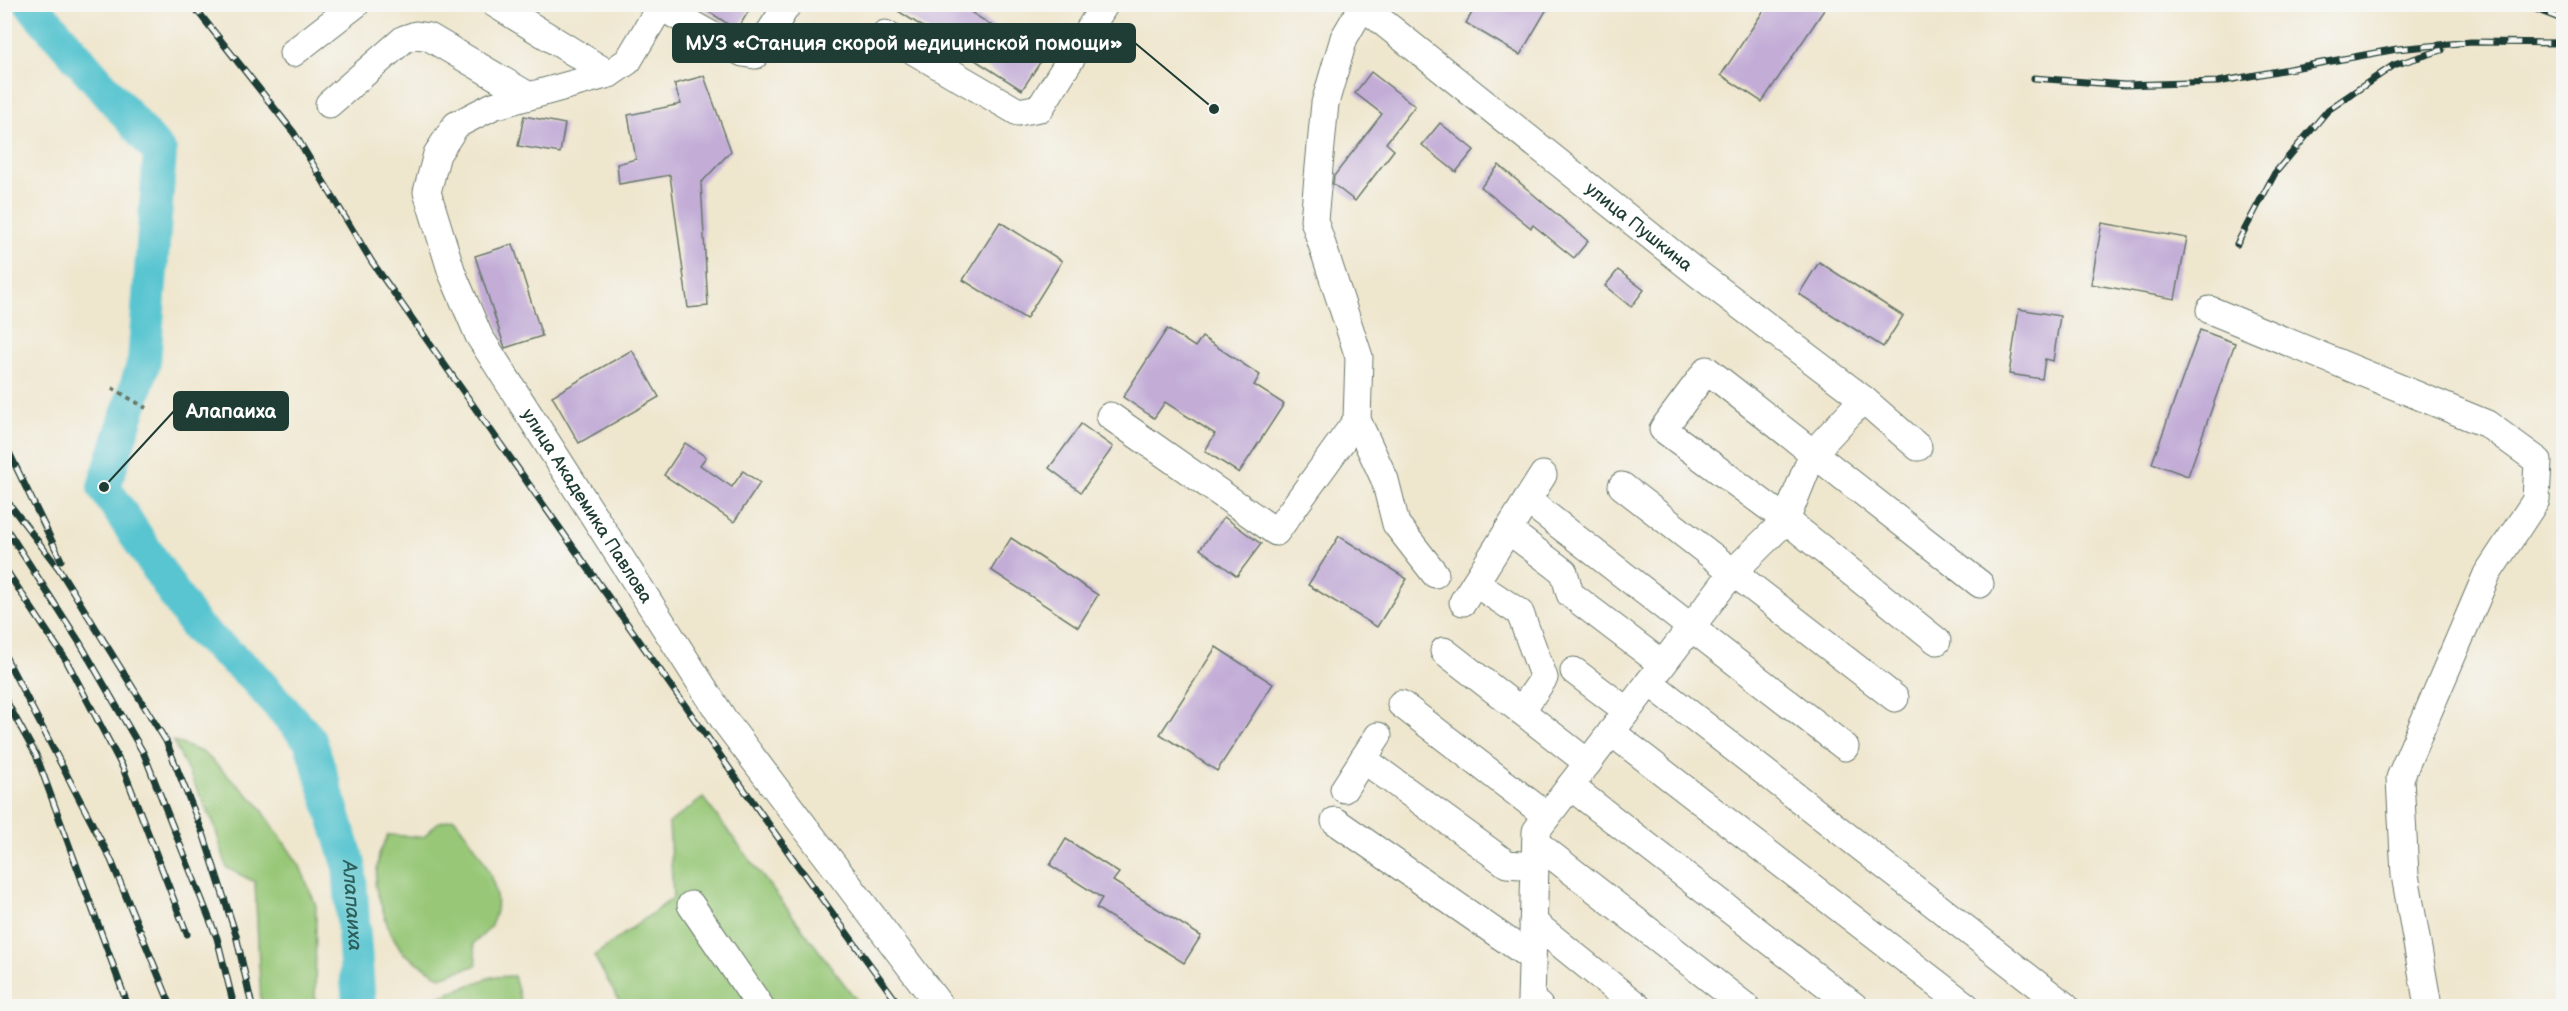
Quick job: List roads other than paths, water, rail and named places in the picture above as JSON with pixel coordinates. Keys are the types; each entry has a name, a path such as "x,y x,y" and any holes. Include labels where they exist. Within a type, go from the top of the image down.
{"street":[{"path":"293,53 356,4"},
{"path":"495,4 619,68 661,6 743,53 755,55 788,4"},
{"path":"885,34 1018,112 1028,112 1040,108 1105,4"},
{"path":"1361,6 1344,38 1325,103 1314,220 1359,357 1357,420 1385,480 1396,524 1435,574"},
{"name":"улица Пушкина","path":"1361,6 1697,273 1863,399 1918,447"},
{"path":"329,104 404,39 416,35 429,37 529,96"},
{"name":"улица Академика Павлова","path":"619,68 493,106 456,125 436,154 427,192 452,273 479,336 724,720 940,1006"},
{"path":"2210,310 2487,424 2538,461 2535,500 2487,574 2400,778 2405,875 2428,1006"},
{"path":"1937,641 1786,520 1663,429 1707,370 1980,584"},
{"path":"1539,1006 1531,999 1536,831 1732,572 1786,520 1813,453 1863,399"},
{"path":"1110,416 1276,532 1357,420"},
{"path":"1521,711 1544,678 1521,613 1469,592 1543,475"},
{"path":"1622,486 1895,698"},
{"path":"1527,500 1845,747"},
{"path":"1508,530 1564,572 1570,594 1656,673 2065,1006"},
{"path":"1444,651 1588,763"},
{"path":"1574,671 1627,711"},
{"path":"1401,704 1547,816"},
{"path":"1611,732 1966,1006"},
{"path":"1344,789 1378,736"},
{"path":"1363,759 1507,864 1535,855"},
{"path":"1570,786 1854,1006"},
{"path":"1335,821 1532,957"},
{"path":"1535,855 1745,1006"},
{"path":"691,905 760,1006"},
{"path":"1533,922 1637,1006"}],"waterway":[{"name":"Алапаиха","path":"31,4 160,153 144,362 104,487 196,627 251,674 310,740 349,864 359,1006"}],"railway":[{"path":"192,4 294,133 372,262 796,863 900,1006"},
{"path":"2523,4 2564,20"},
{"path":"2034,78 2125,85 2218,82 2397,49 2471,42 2564,43"},
{"path":"2237,244 2275,173 2328,110 2394,65 2442,50"},
{"path":"4,442 61,560"},
{"path":"4,497 59,569 166,741 204,836 236,935 252,1006"},
{"path":"4,525 80,643 144,754 217,938 234,1006"},
{"path":"4,567 66,660 123,768 187,934"},
{"path":"4,654 111,860 171,1006"},
{"path":"4,697 36,755 128,1006"}],"place":[{"name":"МУЗ «Станция скорой медицинской помощи»","path":"1214,109"},
{"name":"Алапаиха","path":"104,487"}]}
